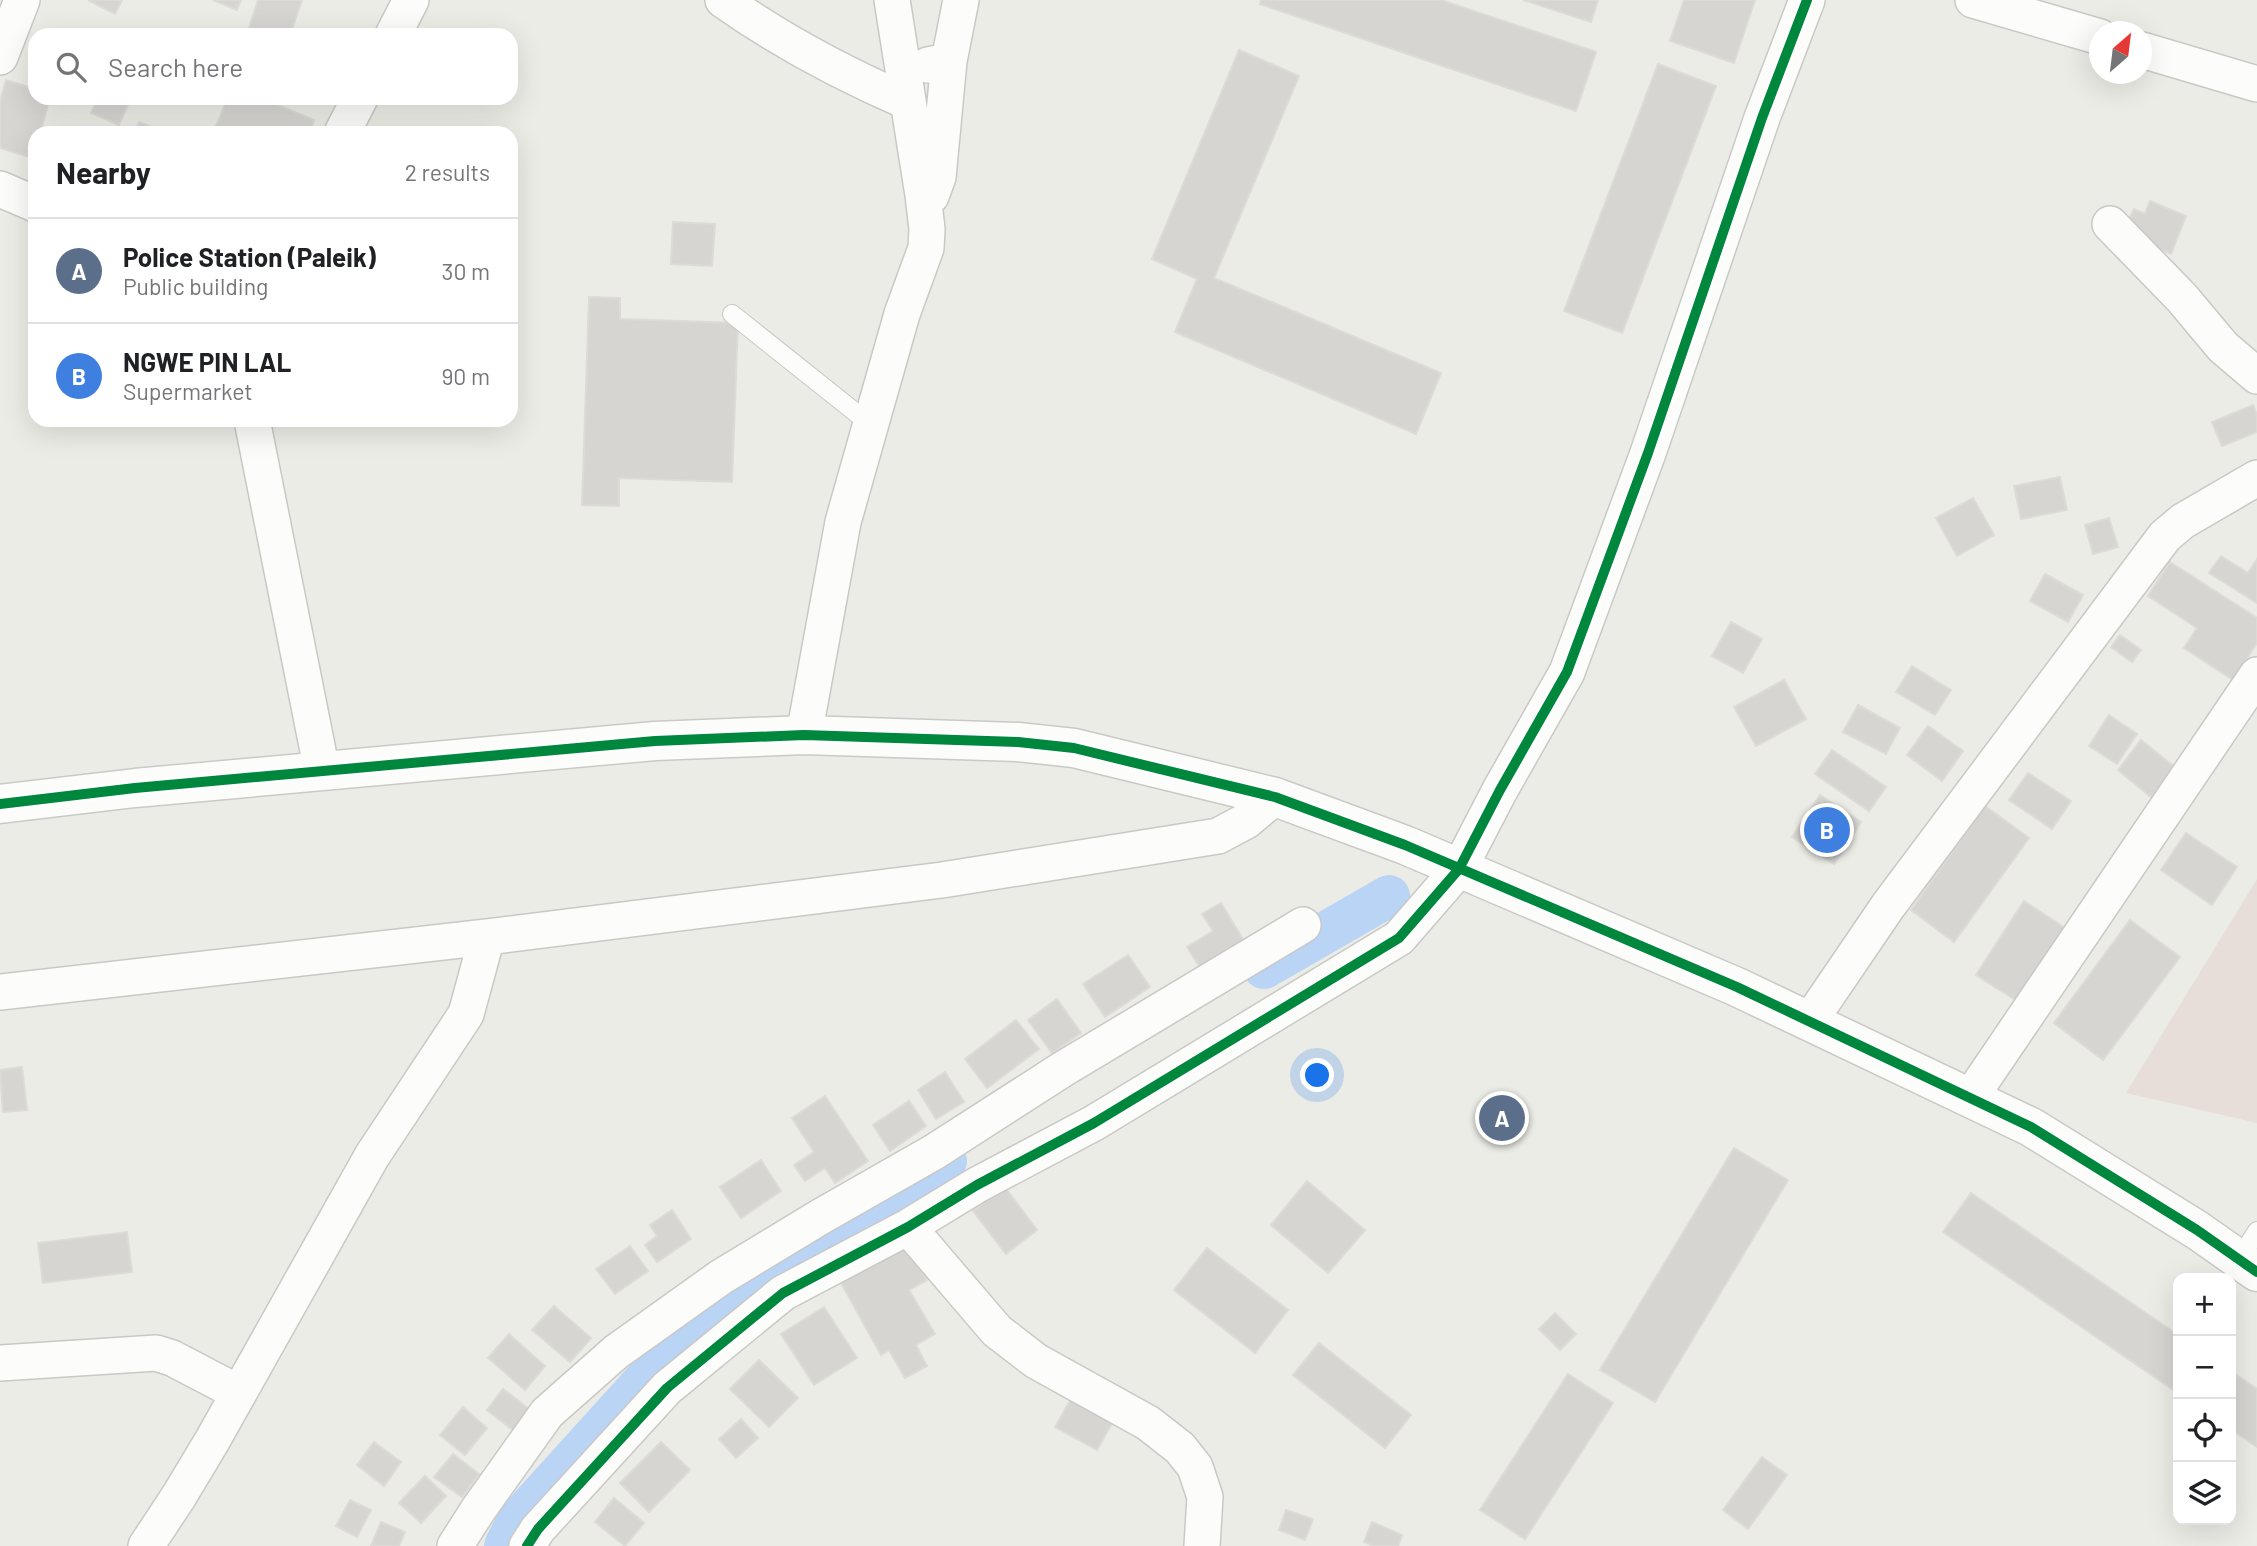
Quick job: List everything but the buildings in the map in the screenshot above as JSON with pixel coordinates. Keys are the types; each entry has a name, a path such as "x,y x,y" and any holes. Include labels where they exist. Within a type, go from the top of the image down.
{"street":[{"path":"0,57 22,0"},
{"path":"397,28 411,0"},
{"path":"723,0 800,49 849,76 906,85 949,61"},
{"path":"804,735 843,522 902,314 926,248 925,209 892,0"},
{"path":"925,209 938,177 949,61 961,0"},
{"path":"541,1540 667,1388 783,1293 1094,1123 1399,938 1459,869 1567,672 1648,453 1762,118 1807,0"},
{"path":"1973,0 2089,34"},
{"path":"2152,53 2257,84"},
{"path":"346,126 356,105"},
{"path":"0,189 28,201"},
{"path":"2110,225 2182,298 2223,347 2257,376"},
{"path":"253,427 322,771"},
{"path":"1809,1022 1888,906 2165,536 2183,521 2257,478"},
{"path":"1970,1098 2257,675"},
{"path":"0,804 135,788 655,741 804,735 1017,742 1074,748 1275,797 1405,845 1737,987 2031,1127 2197,1230 2251,1254"},
{"path":"0,992 487,937 942,880 1218,836 1246,821 1275,797"},
{"path":"455,1546 547,1413 616,1352 721,1277 934,1152 1074,1062 1303,925"},
{"path":"146,1546 179,1496 372,1156 466,1014 487,937"},
{"path":"908,1227 996,1331 1036,1362 1149,1423 1180,1448 1195,1467 1205,1497 1202,1546"},
{"path":"0,1363 156,1353 172,1358 237,1392"}],"lane":[{"path":"732,314 870,424"}],"shaded area":[{"path":"2257,879 2257,1123 2126,1093"}],"waterway":[{"path":"1264,968 1389,896"},
{"path":"505,1546 518,1520 672,1350 853,1222 946,1161"}],"cycle path":[{"path":"527,1546 538,1529 667,1388 783,1293 1094,1123 1399,938 1459,869 1567,672 1648,453 1762,118 1807,0"},
{"path":"0,804 135,788 655,741 804,735 1018,742 1074,748 1275,797 1405,845 1737,987 2031,1127 2197,1230 2257,1272"}],"place":[{"name":"NGWE PIN LAL","path":"1827,830"},
{"name":"Police Station (Paleik)","path":"1502,1118"}]}
